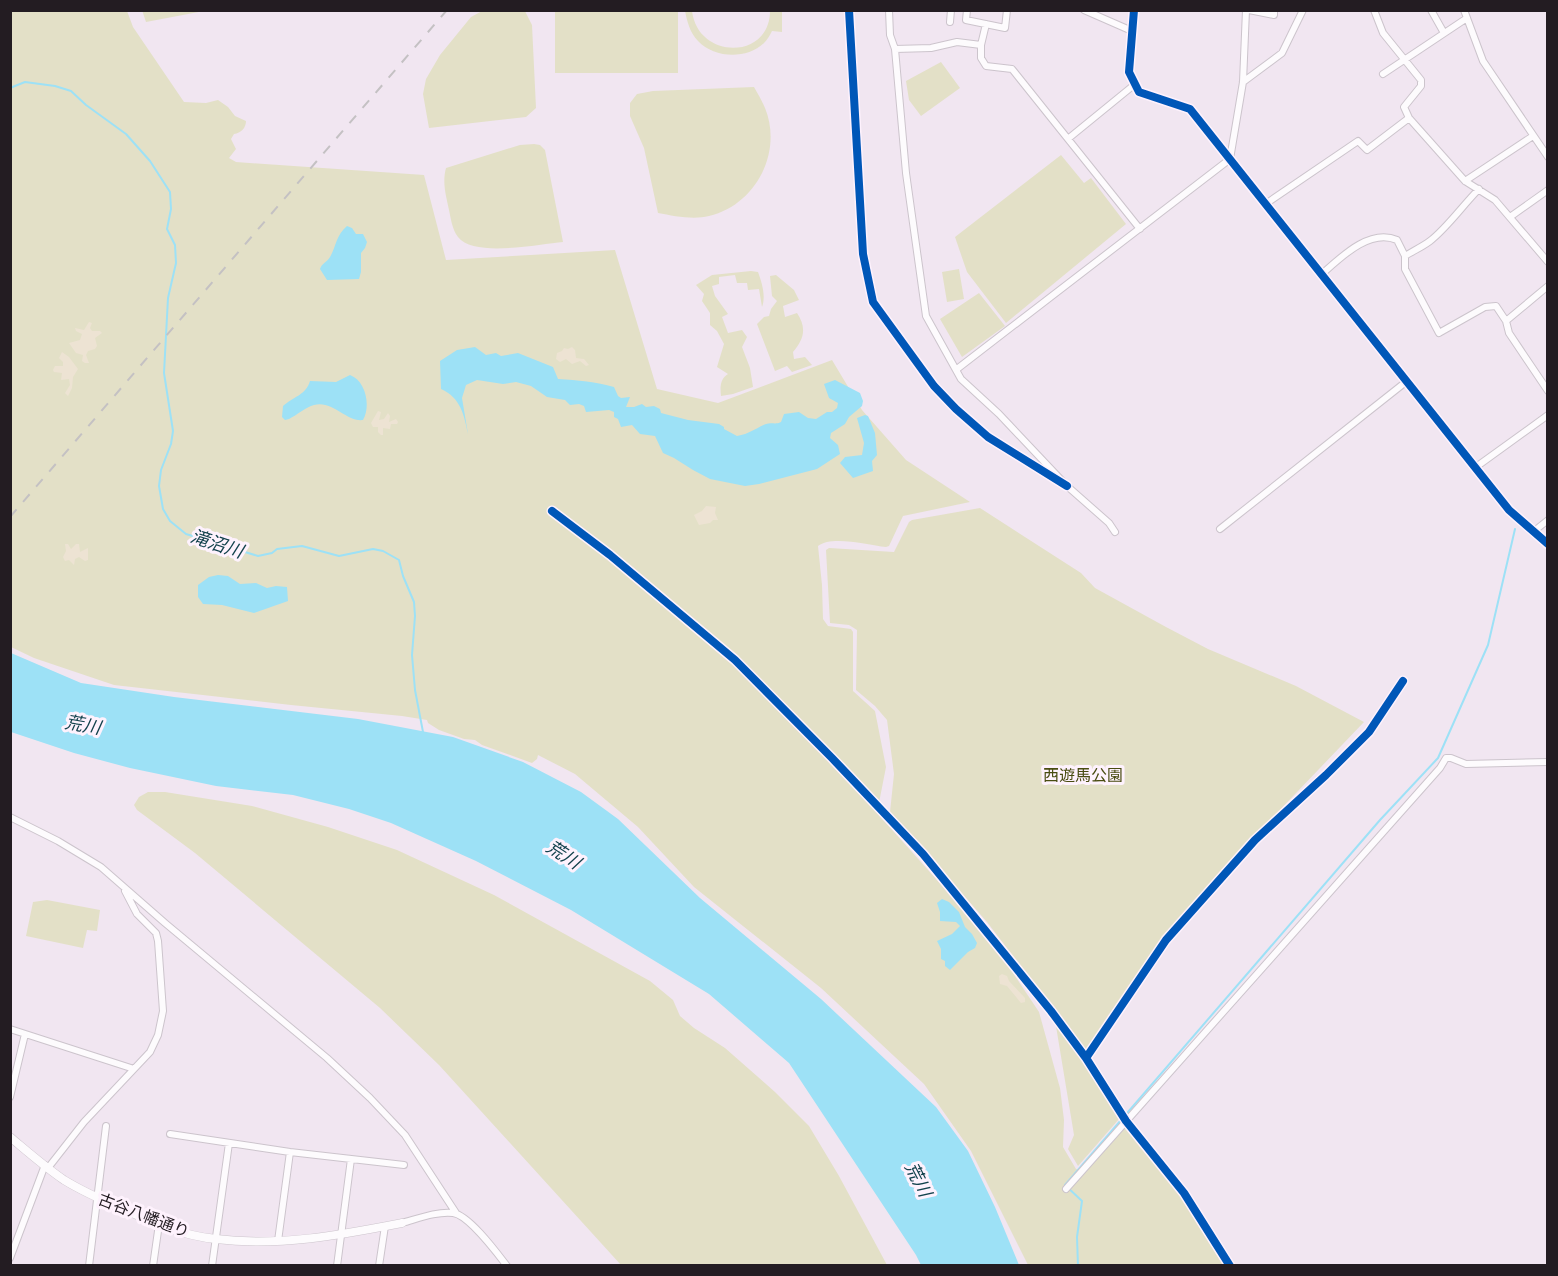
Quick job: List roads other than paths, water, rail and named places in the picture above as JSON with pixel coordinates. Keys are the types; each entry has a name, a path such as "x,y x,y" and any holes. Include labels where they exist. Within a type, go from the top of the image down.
{"street":[{"path":"889,10 890,34 895,49 906,173 926,316 961,379 999,414 1067,486 1109,523 1115,532"},
{"path":"950,22 951,10"},
{"path":"967,10 966,20 1005,28 1007,10"},
{"path":"1084,10 1096,13 1132,31"},
{"path":"1134,10 1129,72 1139,92 1190,109 1509,510 1548,544"},
{"path":"957,369 1230,159 1243,82 1248,10 1274,15 1274,10"},
{"path":"1243,82 1282,53 1303,10"},
{"path":"1374,10 1383,33 1421,80 1420,86 1404,107 1409,118 1465,181 1496,200 1548,262"},
{"path":"1431,10 1444,33"},
{"path":"1464,10 1483,61 1548,157"},
{"path":"1383,74 1467,18"},
{"path":"986,24 981,45 981,58 986,66 1012,69 1140,229"},
{"path":"895,49 931,48 957,42 981,45"},
{"path":"1069,138 1134,85"},
{"path":"1267,203 1358,141 1367,150 1409,118"},
{"path":"1465,181 1533,136"},
{"path":"1540,146 1548,142"},
{"path":"1405,256 1429,242 1479,189"},
{"path":"1510,217 1548,190"},
{"path":"1322,274 1346,253 1378,237 1390,237 1397,240 1405,256 1405,269 1439,333 1485,307 1496,306 1506,321 1509,333 1548,391"},
{"path":"1506,321 1548,286"},
{"path":"1220,529 1407,381"},
{"path":"1476,467 1548,415"},
{"path":"552,512 610,555 735,660 832,758 930,862 1051,1011 1086,1058"},
{"path":"1533,532 1548,520"},
{"path":"1066,1189 1446,759 1452,758 1466,764 1548,762"},
{"path":"10,817 58,841 101,867 123,888 327,1058 370,1098 414,1147 456,1213 474,1228 507,1266"},
{"path":"10,1258 47,1166 84,1122 150,1052 161,1023 163,1011 160,954 156,933 137,914 123,888"},
{"path":"10,1029 134,1069"},
{"path":"10,1097 25,1034"},
{"path":"88,1266 106,1126"},
{"path":"170,1134 290,1152 404,1165"},
{"name":"古谷八幡通り","path":"10,1137 64,1180 98,1198 159,1224 216,1239 278,1241 341,1235 402,1222"},
{"path":"212,1266 229,1143"},
{"path":"278,1241 290,1152"},
{"path":"337,1266 351,1159"},
{"path":"402,1222 445,1213 456,1213"},
{"path":"153,1266 159,1224"},
{"path":"380,1266 385,1226"}],"water":[{"path":"347,226 352,228 356,234 363,234 367,242 361,253 359,279 327,280 320,269 330,257 338,237"},
{"path":"475,347 486,355 496,353 501,356 518,353 553,367 558,379 614,387 621,398 630,397 626,407 642,404 646,407 654,406 660,409 661,413 688,420 719,424 737,436 766,424 781,422 784,414 799,412 808,418 816,419 827,412 832,412 837,408 838,403 829,398 824,384 835,380 860,393 863,401 862,406 849,417 845,424 831,433 830,438 838,445 840,454 817,469 745,486 710,479 693,470 663,453 655,436 640,434 632,425 621,427 618,419 614,417 614,412 609,410 586,412 584,406 570,405 565,400 547,397 531,386 516,382 503,384 477,380 466,385 462,398 468,434 457,402 441,389 440,361 457,350"},
{"path":"350,375 360,383 366,394 367,408 363,420 351,418 321,404 311,406 289,419 285,420 282,417 283,406 302,393 310,381 336,382"},
{"path":"868,416 875,433 877,455 872,461 873,471 853,478 840,463 845,457 862,455 864,443 857,418"},
{"path":"228,576 240,584 256,583 267,588 287,587 288,601 254,613 222,605 203,604 198,597 198,585 209,577"},
{"name":"荒川","path":"11,653 81,683 174,697 358,719 453,737 523,762 581,792 618,819 700,898 821,999 936,1107 968,1151 1019,1265 921,1265 789,1063 709,994 571,910 476,861 391,823 349,809 293,795 216,786 130,768 74,753 11,732"},
{"path":"942,899 949,902 959,912 965,927 977,943 975,948 950,970 945,966 945,961 941,959 941,949 937,941 952,934 960,926 956,922 940,921 937,903"}],"waterway":[{"name":"滝沼川","path":"10,88 25,82 55,86 71,91 126,134 150,161 170,192 171,209 167,229 175,245 176,263 168,298 164,373 173,431 171,444 161,470 159,486 163,509 170,521 186,534 258,556 272,553 277,549 302,546 339,556 373,549 383,551 399,560 414,602 412,655 415,690 423,732"},
{"path":"1078,1266 1077,1237 1082,1201 1065,1185 1380,820 1438,758 1488,645 1515,529"}],"railway":[{"path":"10,517 447,10"}],"park label":[{"name":"西遊馬公園","path":"1083,775"}]}
